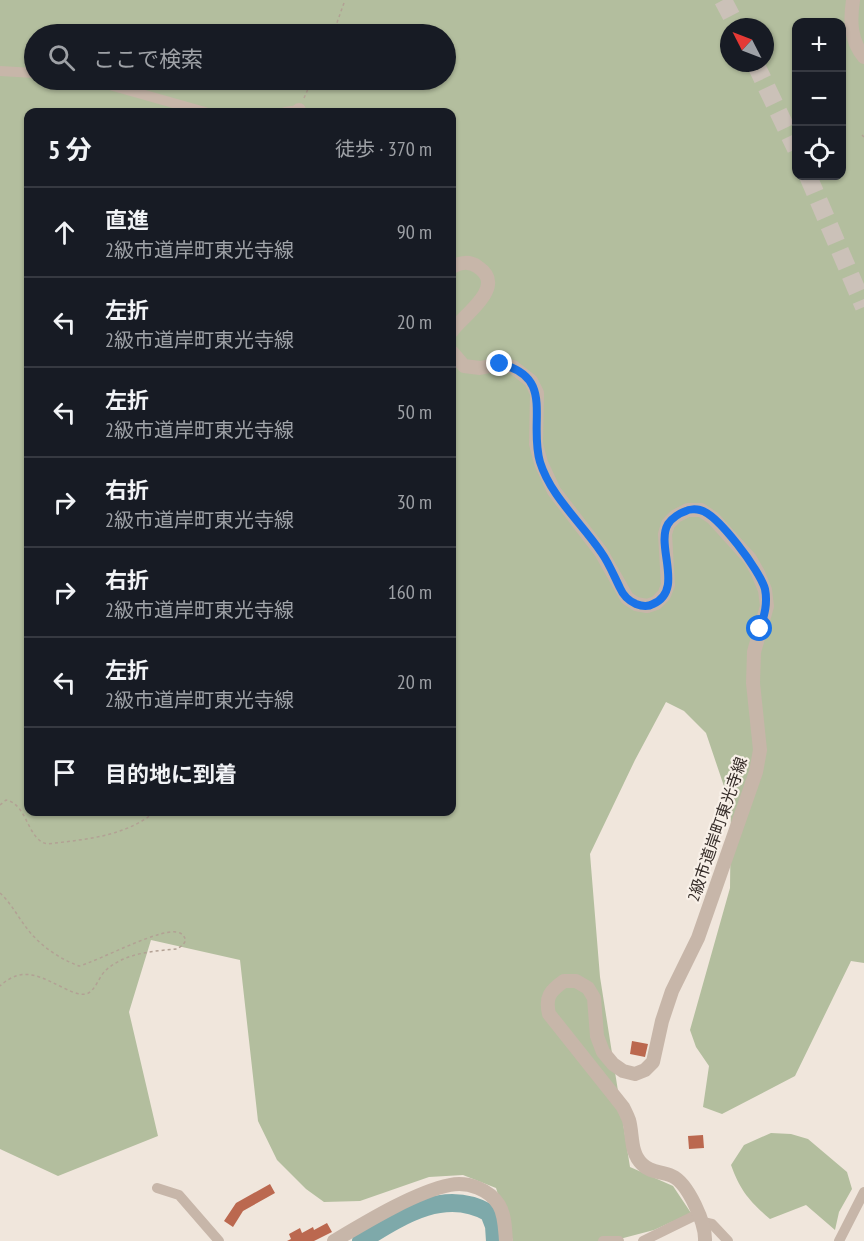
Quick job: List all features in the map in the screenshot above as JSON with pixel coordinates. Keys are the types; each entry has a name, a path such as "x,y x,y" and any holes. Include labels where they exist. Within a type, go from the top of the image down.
{"street":[{"path":"853,0 850,18 852,33 856,46 864,57"},
{"path":"0,71 24,72"},
{"path":"127,90 191,108"},
{"path":"456,264 470,263 478,266 484,272 487,290 483,299 456,327"},
{"name":"2級市道岸町東光寺線","path":"456,357 464,366 480,368 500,364 513,367 531,381 537,393 536,444 541,463 554,491 601,552 627,598 636,604 647,606 656,603 664,595 668,585 665,534 668,524 676,516 688,510 701,510 713,518 750,559 765,590 766,606 754,652 753,683 760,750 756,772 698,938 672,991 662,1021 653,1062 645,1071 635,1074 623,1071 614,1064 603,1052 597,1036 594,998 588,988 576,981 564,981 552,990 547,1003 549,1014 623,1107 629,1121 636,1157 651,1171 674,1176 684,1186 700,1218"},
{"path":"334,1241 397,1206 452,1184 477,1187 491,1196 499,1206 504,1220 506,1241"},
{"path":"157,1188 179,1195 219,1241"},
{"path":"839,1241 864,1192"},
{"path":"643,1241 700,1218 712,1224 728,1241"},
{"path":"700,1218 705,1241"},
{"path":"603,1241 619,1241"}],"path":[{"path":"337,24 345,0"},
{"path":"300,108 308,90"},
{"path":"0,805 6,800 11,801 42,844 117,833 149,816"},
{"path":"0,893 14,908 28,930 46,948 79,966 155,935 174,932 180,933 186,940 177,949 125,957 105,970 92,991 85,994 75,993 33,974 12,976 0,986"}],"green space":[{"path":"0,0 864,0 864,963 851,961 795,1076 722,1114 703,1107 709,1066 696,1047 690,1030 730,888 731,807 706,733 684,711 666,702 590,854 600,977 630,1167 673,1186 691,1213 654,1230 612,1241 513,1241 496,1188 463,1175 429,1177 360,1201 324,1202 306,1189 277,1160 258,1121 240,960 151,940 129,1012 158,1136 58,1176 0,1149"},
{"path":"771,1133 791,1134 808,1139 847,1172 852,1189 839,1212 835,1230 806,1205 770,1219 751,1201 742,1188 731,1165 744,1145"}],"building":[{"path":"632,1041 648,1044 645,1057 630,1054"},
{"path":"703,1135 704,1148 689,1149 688,1136"},
{"path":"270,1184 275,1193 243,1211 233,1227 224,1221 236,1203"},
{"path":"327,1223 332,1232 314,1241 287,1241 291,1239 289,1234 300,1228 302,1233"}],"waterway":[{"path":"361,1241 423,1208 455,1203 472,1206 489,1213 494,1226 495,1241"}],"tunnel":[{"path":"723,0 732,18"},
{"path":"759,72 792,141"},
{"path":"810,180 864,307"}],"route":[{"path":"500,364 513,367 531,381 537,393 536,444 541,463 554,491 601,552 627,598 636,604 647,606 656,603 664,595 668,585 665,534 668,524 676,516 688,510 701,510 713,518 750,559 758,573 765,590 766,606 760,629"}]}
